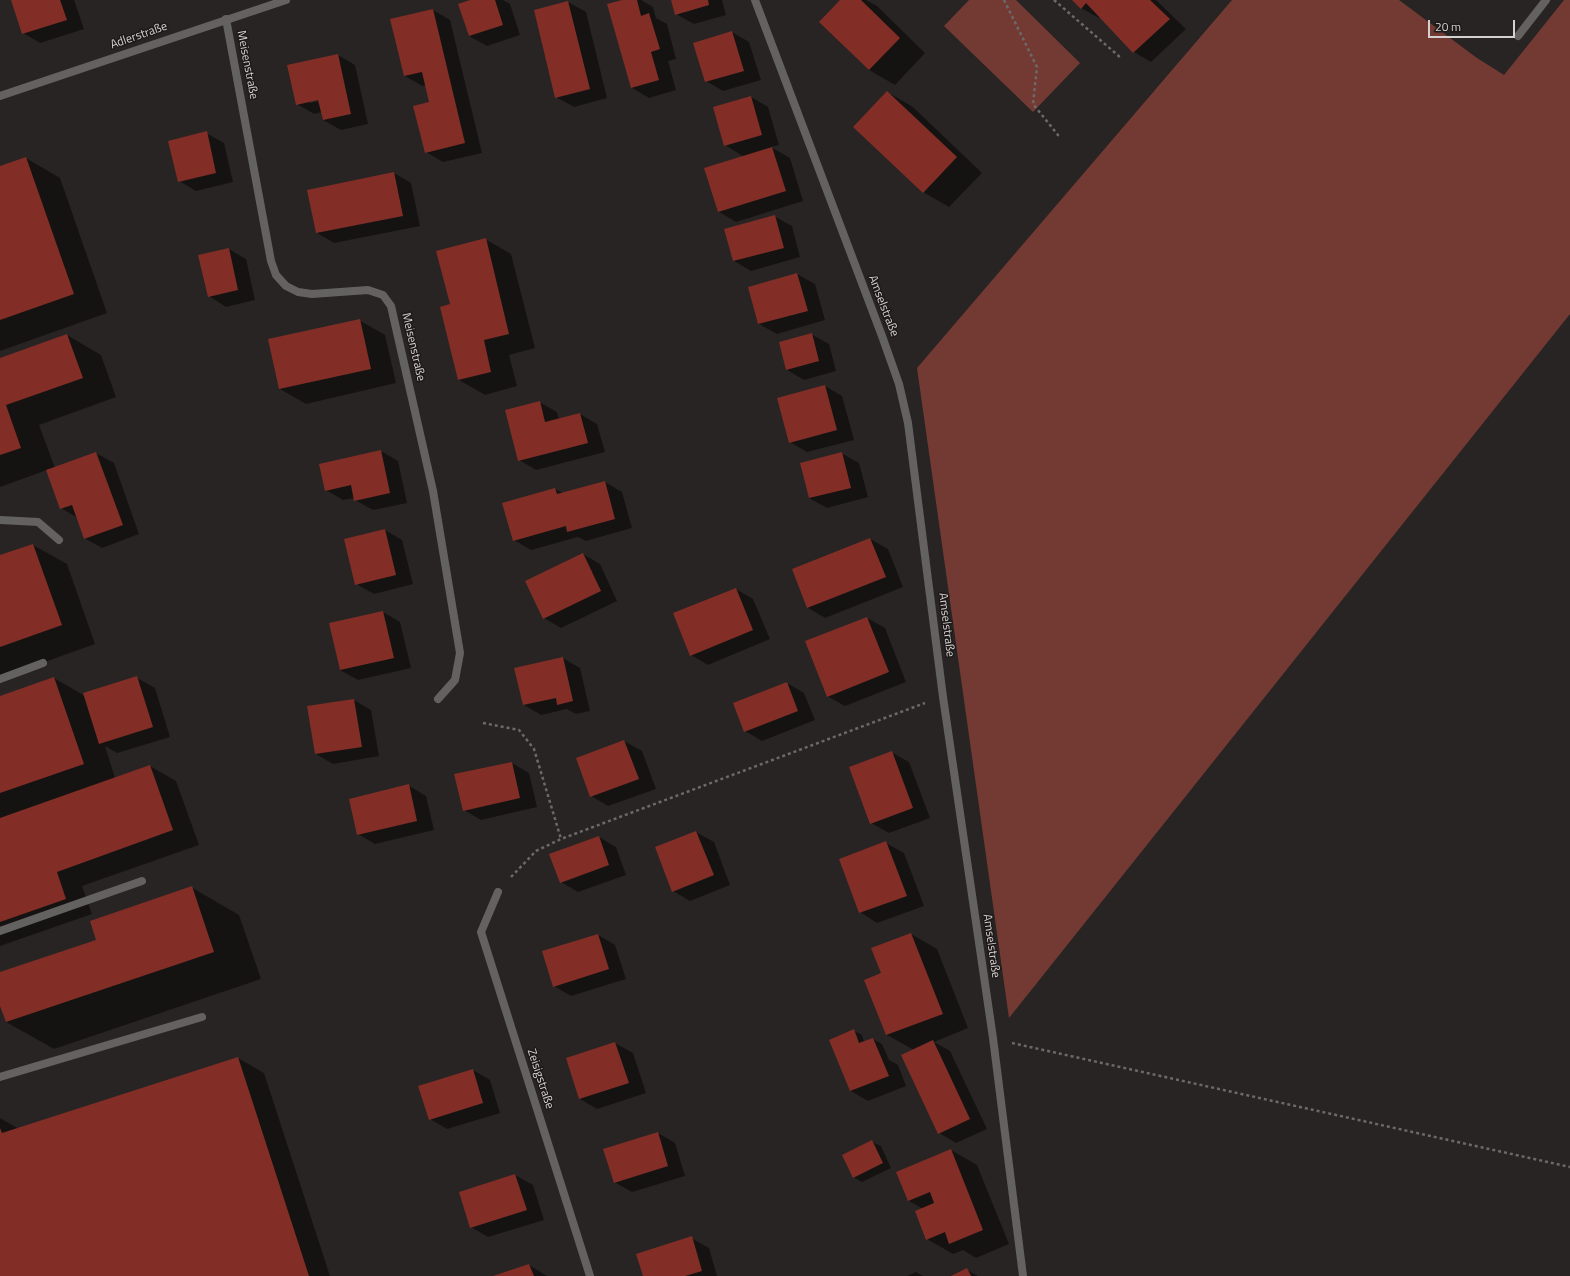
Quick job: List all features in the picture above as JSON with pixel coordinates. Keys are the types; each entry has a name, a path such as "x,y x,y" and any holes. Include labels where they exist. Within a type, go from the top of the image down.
{"street":[{"name":"Adlerstraße","path":"0,96 286,0"},
{"name":"Amselstraße","path":"755,0 899,384 908,423 943,697 993,1038 1023,1276"},
{"path":"1518,36 1546,0"},
{"name":"Meisenstraße","path":"226,19 271,261 276,275 286,286 298,292 312,294 368,290 383,295 391,306 433,491 460,653 455,680 438,698"},
{"path":"0,520 38,522 59,540"},
{"path":"0,679 43,663"},
{"path":"0,932 142,881"},
{"name":"Zeisigstraße","path":"498,892 481,932 590,1276"},
{"path":"0,1077 202,1017"}],"path":[{"path":"1004,0 1037,67 1033,104 1058,135 1056,138"},
{"path":"1054,0 1121,58"},
{"path":"498,892 536,851 561,839 943,697"},
{"path":"483,723 519,730 534,749 561,839"},
{"path":"993,1038 1570,1167"}],"shaded area":[{"path":"969,0 1016,0 1080,63 1033,112 944,26"},
{"path":"1232,0 1399,0 1477,58 1504,75 1564,0 1570,0 1570,314 1009,1018 917,368"}],"building":[{"path":"11,0 60,0 67,20 22,34"},
{"path":"470,0 495,0 503,25 469,36 458,4"},
{"path":"622,0 637,0 641,16 649,13 660,49 651,52 659,80 631,88 607,4"},
{"path":"671,0 708,0 709,5 675,15"},
{"path":"840,0 861,0 900,38 869,70 819,22"},
{"path":"1072,0 1150,0 1170,19 1133,53 1086,3 1081,9"},
{"path":"568,1 590,89 555,98 534,10"},
{"path":"433,9 465,143 425,153 413,106 429,102 422,72 404,76 390,19"},
{"path":"732,31 744,71 705,82 693,43"},
{"path":"338,54 351,114 323,120 318,100 296,105 287,65"},
{"path":"887,91 957,157 923,193 853,127"},
{"path":"751,96 762,135 724,146 713,107"},
{"path":"207,131 216,173 178,182 168,141"},
{"path":"772,147 786,191 718,212 704,168"},
{"path":"26,157 74,294 0,320 0,166"},
{"path":"394,172 403,216 316,233 307,190"},
{"path":"775,215 784,248 733,261 724,229"},
{"path":"486,238 509,334 484,340 491,372 458,380 440,307 450,304 436,251"},
{"path":"229,248 238,290 208,297 198,255"},
{"path":"797,273 808,311 758,324 748,287"},
{"path":"360,319 371,369 279,389 268,339"},
{"path":"812,333 819,361 786,370 779,342"},
{"path":"67,334 83,378 6,405 21,448 0,455 0,358"},
{"path":"825,385 837,430 789,443 777,398"},
{"path":"540,401 545,422 580,413 588,443 518,461 505,410"},
{"path":"381,450 390,493 354,501 351,485 325,491 319,464"},
{"path":"96,452 123,525 84,539 72,505 60,509 46,470"},
{"path":"842,452 851,488 809,498 800,463"},
{"path":"605,481 615,519 567,532 566,526 513,541 502,503 555,488 557,494"},
{"path":"385,529 396,575 355,585 344,539"},
{"path":"870,538 886,577 807,608 792,569"},
{"path":"33,544 62,625 0,647 0,555"},
{"path":"583,553 601,591 543,619 525,581"},
{"path":"736,588 753,630 690,656 673,613"},
{"path":"383,611 394,658 340,670 329,623"},
{"path":"867,617 889,672 827,697 805,641"},
{"path":"563,657 573,701 557,705 556,698 523,705 514,668"},
{"path":"137,676 153,727 99,744 83,693"},
{"path":"54,677 84,764 0,793 0,696"},
{"path":"787,682 798,711 744,732 733,703"},
{"path":"354,699 362,747 315,754 307,706"},
{"path":"624,740 639,779 590,797 576,758"},
{"path":"892,751 913,808 870,824 849,767"},
{"path":"512,762 520,798 463,811 454,774"},
{"path":"150,765 173,830 57,872 66,899 0,922 0,818"},
{"path":"409,784 417,821 357,835 349,799"},
{"path":"696,831 714,875 672,892 655,847"},
{"path":"599,836 609,865 560,883 549,854"},
{"path":"886,841 907,896 859,913 839,859"},
{"path":"192,886 214,952 6,1022 0,1006 0,972 96,940 90,921"},
{"path":"911,933 943,1014 886,1035 864,980 881,973 871,948"},
{"path":"598,934 609,969 553,987 542,951"},
{"path":"854,1029 859,1043 873,1038 889,1076 850,1091 829,1040"},
{"path":"933,1040 970,1119 938,1134 901,1055"},
{"path":"615,1042 629,1083 579,1099 566,1058"},
{"path":"238,1057 309,1276 0,1276 0,1128 2,1133"},
{"path":"473,1069 483,1103 429,1120 418,1086"},
{"path":"658,1132 668,1166 614,1183 603,1149"},
{"path":"872,1140 883,1163 853,1178 842,1155"},
{"path":"951,1149 983,1230 949,1244 945,1232 926,1240 915,1211 934,1203 930,1192 908,1201 896,1172"},
{"path":"515,1174 527,1210 470,1228 459,1192"},
{"path":"692,1236 702,1271 685,1276 643,1276 636,1254"},
{"path":"529,1264 534,1276 493,1276"},
{"path":"967,1268 971,1276 951,1276"}]}
